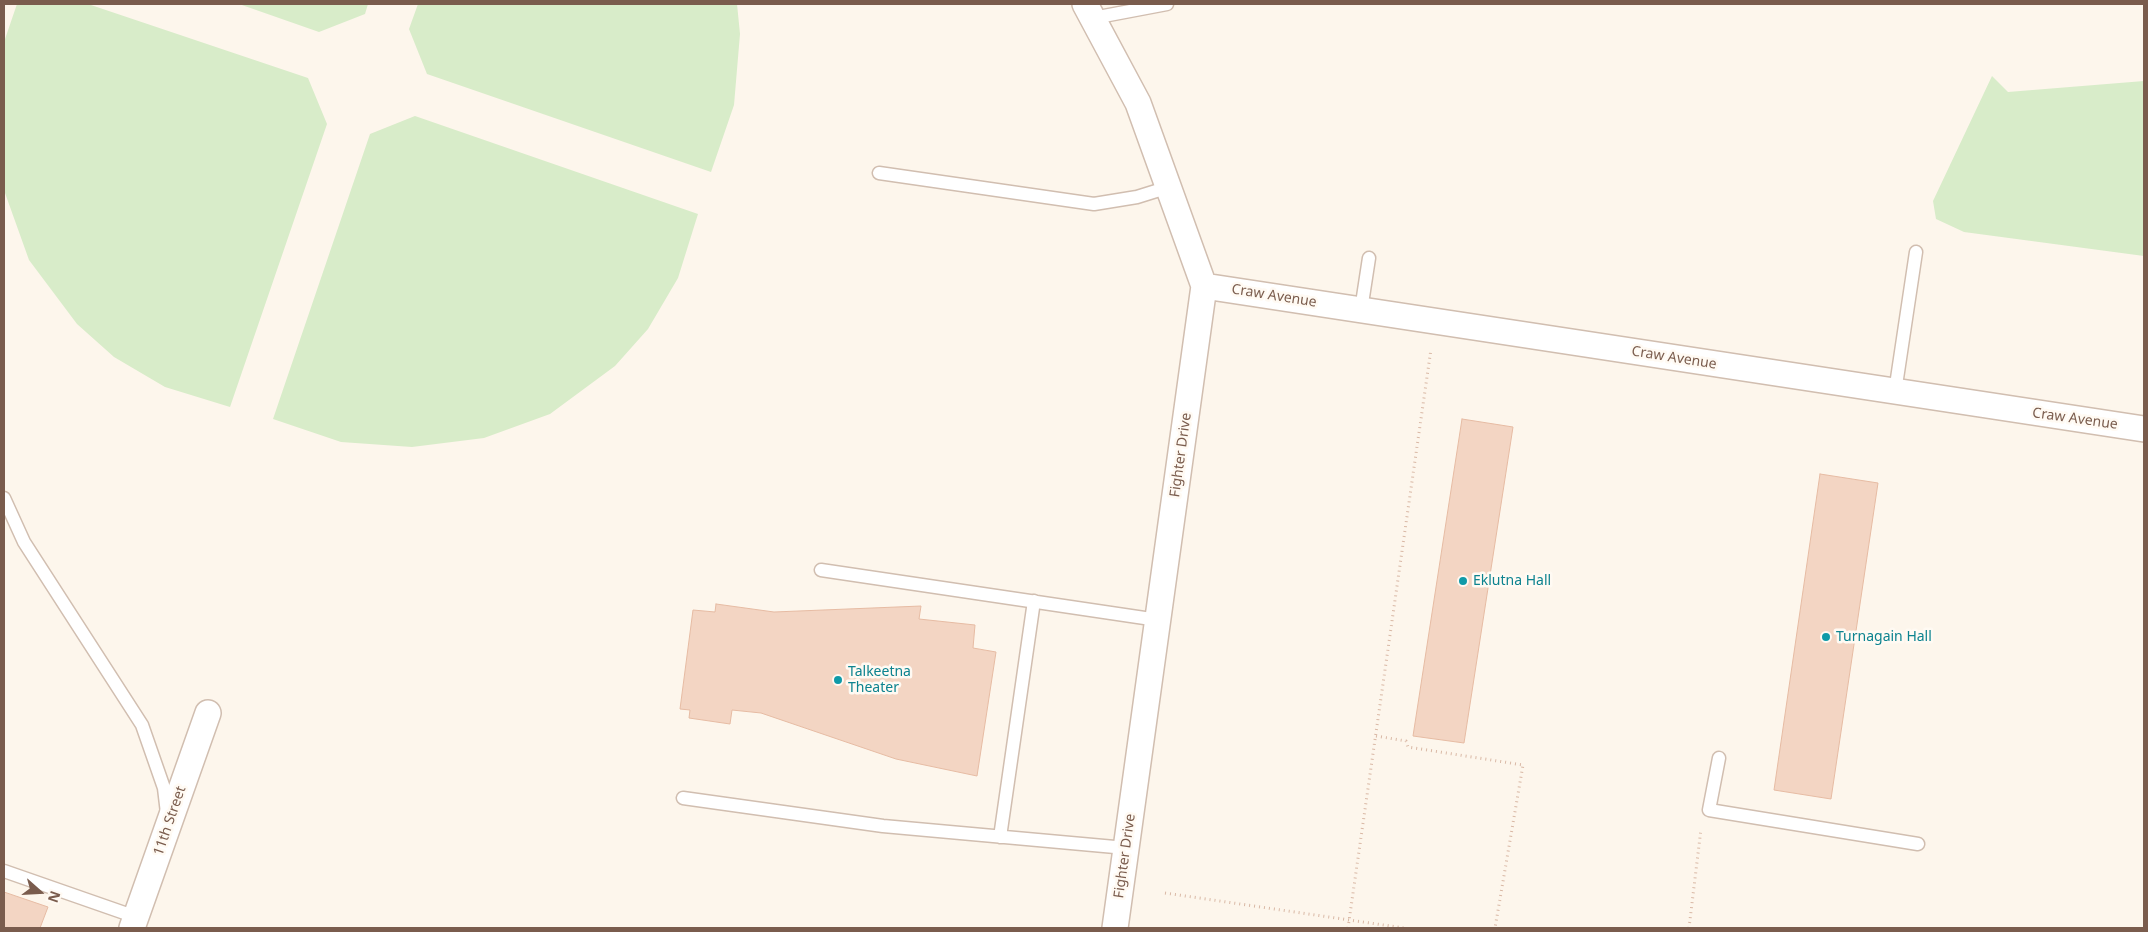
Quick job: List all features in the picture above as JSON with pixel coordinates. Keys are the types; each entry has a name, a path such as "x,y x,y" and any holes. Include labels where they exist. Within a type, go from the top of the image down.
{"street":[{"name":"Fighter Drive","path":"1089,11 1138,103 1204,286 1115,928"},
{"name":"Craw Avenue","path":"1204,286 2144,429"},
{"name":"11th Street","path":"134,922 208,713"}],"lane":[{"path":"1089,11 1167,4"},
{"path":"879,173 1094,204 1137,197 1169,187"},
{"path":"1896,392 1916,252"},
{"path":"1361,310 1369,258"},
{"path":"4,498 24,542 142,725 164,788 168,826"},
{"path":"820,570 1158,620"},
{"path":"1000,837 1034,601"},
{"path":"1719,758 1709,810 1918,844"},
{"path":"684,798 883,826 1126,848"},
{"path":"4,871 134,922"}],"path":[{"path":"1348,928 1435,321"},
{"path":"1376,736 1406,740 1408,747 1523,765 1495,928"},
{"path":"1689,928 1701,828 1709,810"},
{"path":"1165,893 1404,928"}],"green space":[{"path":"17,4 88,4 308,78 327,124 230,407 165,387 114,357 77,324 29,260 5,193 4,185 4,42"},
{"path":"239,4 368,4 365,14 319,32"},
{"path":"418,4 737,4 740,34 734,105 711,172 427,74 409,29"},
{"path":"1992,76 2008,92 2144,81 2144,256 1964,232 1936,219 1933,201"},
{"path":"415,116 698,214 678,278 648,329 615,366 550,414 484,438 412,447 341,442 273,419 370,134"}],"building":[{"name":"Eklutna Hall","path":"1462,419 1513,427 1464,743 1413,736"},
{"name":"Turnagain Hall","path":"1820,474 1878,483 1831,799 1774,790"},
{"name":"Talkeetna Theater","path":"716,604 774,612 921,606 919,619 975,625 973,648 996,652 977,776 896,759 761,713 732,710 730,724 689,718 690,710 680,709 693,610 715,612"},
{"path":"4,892 48,907 40,928 4,928"}],"place":[{"name":"Eklutna Hall","path":"1463,581"},
{"name":"Turnagain Hall","path":"1826,637"},
{"name":"Talkeetna Theater","path":"838,680"}]}
